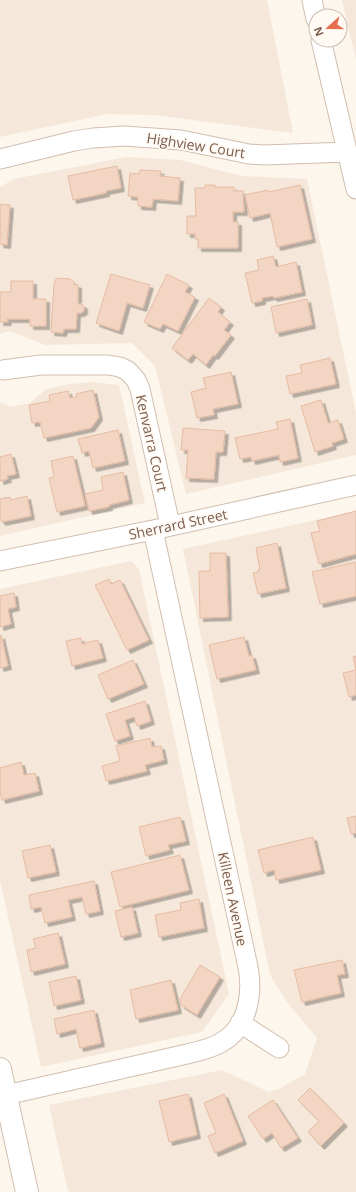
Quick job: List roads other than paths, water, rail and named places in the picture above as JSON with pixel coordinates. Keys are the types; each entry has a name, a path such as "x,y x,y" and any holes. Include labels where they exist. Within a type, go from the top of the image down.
{"street":[{"path":"323,48 356,189"},
{"name":"Highview Court","path":"0,159 74,141 124,136 181,140 249,154 264,155 347,152"},
{"name":"Kenvarra Court","path":"3,370 41,365 108,365 120,367 131,374 136,380 140,389 162,528"},
{"name":"Sherrard Street","path":"0,561 162,528 356,485"},
{"name":"Killeen Avenue","path":"6,1095 198,1052 222,1042 231,1035 240,1024 249,1002 250,985 248,967 162,528"},
{"path":"240,1024 279,1048"},
{"path":"0,1069 27,1192"}]}
